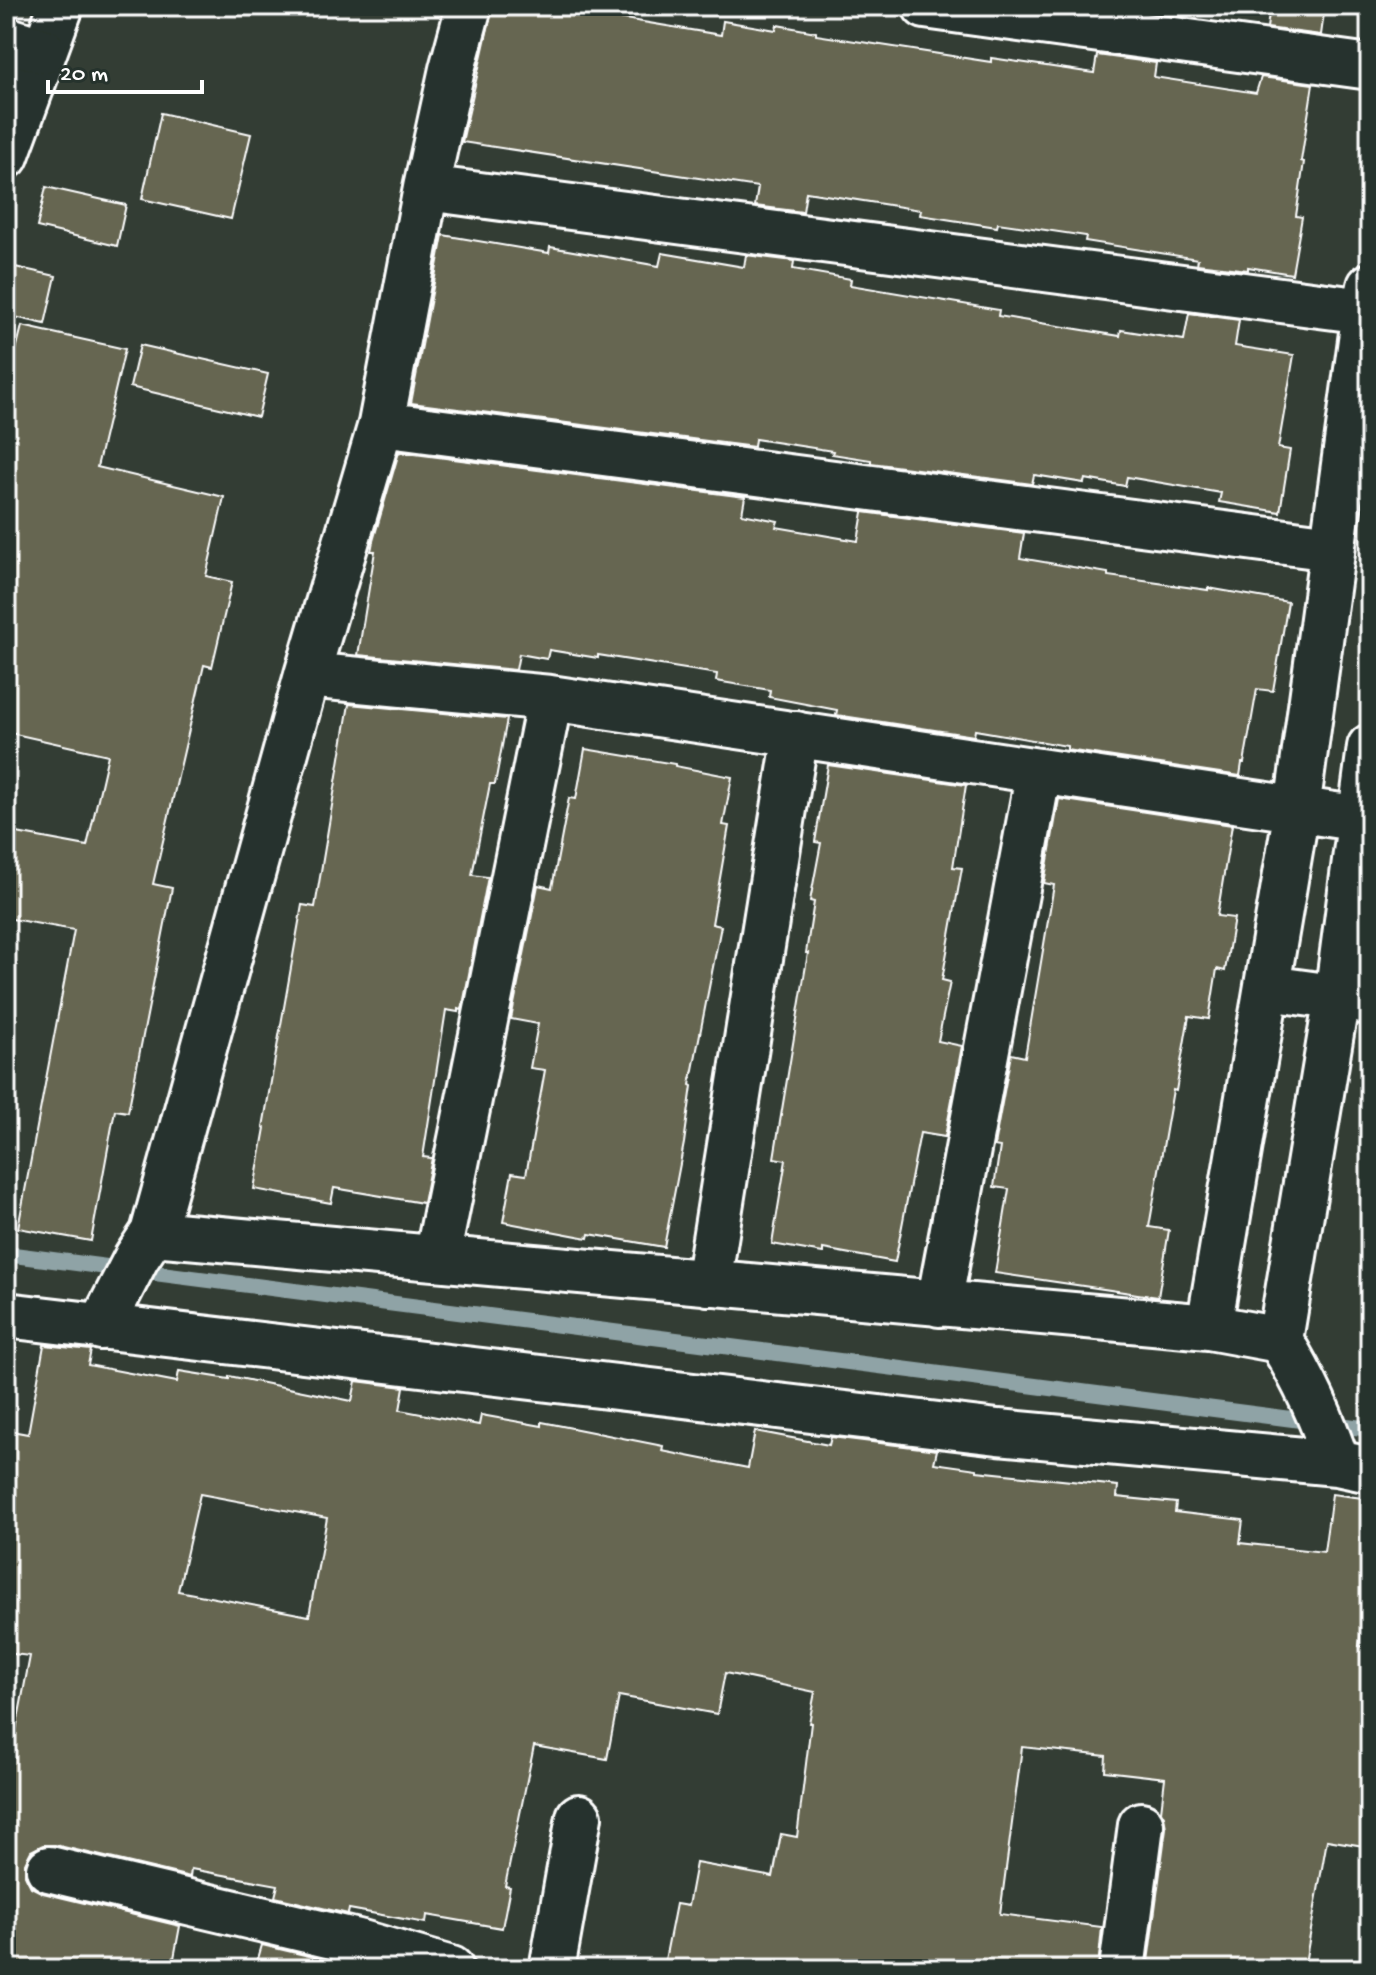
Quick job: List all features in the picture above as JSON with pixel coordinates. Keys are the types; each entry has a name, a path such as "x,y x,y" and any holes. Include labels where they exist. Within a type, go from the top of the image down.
{"main road":[{"path":"6,156 19,43 17,6"},
{"path":"19,43 61,6"},
{"path":"108,1312 145,1245 381,424 426,188 469,6"},
{"path":"925,6 1370,67"},
{"path":"426,188 1367,299 1297,809 1209,1327"},
{"path":"381,424 1332,548"},
{"path":"307,675 550,698 1361,819"},
{"path":"437,1258 550,698"},
{"path":"708,1283 796,734"},
{"path":"1345,1455 1289,1356 1353,999 1361,819 1370,747"},
{"path":"939,1304 1039,771"},
{"path":"1268,988 1353,999"},
{"path":"145,1245 437,1258 1209,1327 1289,1356"},
{"path":"6,1315 108,1312 998,1432 1345,1455"},
{"path":"552,1969 579,1817"},
{"path":"1122,1969 1141,1825"},
{"path":"49,1869 358,1942 451,1969"}],"building":[{"path":"493,6 547,6 721,35 723,21 776,30 777,25 816,32 816,35 991,62 991,58 1094,73 1097,55 1156,63 1154,77 1256,93 1261,77 1313,84 1296,216 1302,217 1292,274 1197,264 1198,259 1085,241 1086,236 920,215 921,210 806,192 803,212 755,206 758,187 462,142"},
{"path":"1109,6 1166,6 1164,14"},
{"path":"1270,6 1325,6 1321,35 1267,28"},
{"path":"161,113 251,134 231,219 142,199"},
{"path":"46,187 126,205 117,246 37,227"},
{"path":"443,235 549,253 550,247 659,266 662,253 744,267 746,255 794,261 793,269 851,279 850,285 999,310 998,316 1120,336 1121,330 1184,340 1189,313 1239,320 1235,346 1294,355 1278,448 1290,450 1280,512 1219,502 1221,493 1127,477 1125,486 1034,475 1032,484 871,463 871,460 832,454 833,451 755,439 754,447 411,403"},
{"path":"6,265 56,276 45,324 6,315"},
{"path":"22,326 125,349 97,467 224,497 206,576 232,582 212,667 204,665 153,884 172,888 128,1112 115,1110 91,1241 18,1228 74,930 6,918 6,831 87,846 108,755 6,732 6,390"},
{"path":"140,345 268,374 258,417 130,387"},
{"path":"399,452 745,497 742,514 778,521 776,527 858,541 863,512 1024,533 1020,558 1108,573 1108,576 1208,588 1288,602 1273,691 1257,689 1240,776 1067,750 1067,746 975,730 974,736 836,715 837,710 769,697 770,690 716,681 717,674 598,655 598,658 549,650 547,659 519,654 516,670 358,655 375,551 371,551 373,541"},
{"path":"349,704 507,719 495,784 490,784 472,875 488,877 462,1010 446,1010 423,1157 432,1158 423,1203 334,1188 331,1203 254,1189 302,905 315,907"},
{"path":"585,749 732,777 723,825 729,826 712,924 721,926 690,1085 684,1143 664,1247 589,1234 588,1238 503,1222 512,1173 526,1175 545,1070 530,1068 538,1024 511,1019 538,885 552,888 569,798 576,799"},
{"path":"828,765 966,785 953,867 962,868 942,980 950,982 938,1041 962,1046 945,1137 920,1133 895,1262 823,1249 823,1253 772,1244 786,1160 774,1158 808,953 814,902 810,901 821,843 815,842"},
{"path":"1059,799 1232,825 1217,916 1234,918 1225,971 1217,969 1209,1019 1189,1016 1149,1227 1169,1230 1158,1297 995,1273 1009,1189 994,1187 1000,1147 994,1146 1011,1054 1025,1057 1054,885 1044,883"},
{"path":"44,1345 91,1350 88,1365 177,1382 179,1371 229,1379 229,1376 352,1401 356,1381 404,1387 400,1410 479,1425 481,1415 542,1426 542,1422 663,1446 662,1451 748,1468 755,1431 829,1445 831,1437 937,1450 934,1463 977,1471 1118,1486 1117,1497 1176,1503 1175,1512 1243,1520 1240,1543 1324,1552 1332,1494 1370,1499 1370,1570 1359,1646 1370,1647 1370,1847 1327,1840 1304,1969 1147,1969 1166,1828 1161,1811 1165,1778 1105,1771 1106,1756 1022,1747 1000,1914 1102,1927 1098,1969 685,1969 664,1965 676,1904 688,1906 696,1863 773,1877 781,1834 797,1837 815,1692 725,1673 717,1714 619,1696 607,1759 534,1746 505,1886 510,1887 502,1928 427,1915 426,1923 349,1909 348,1914 275,1897 278,1885 191,1869 190,1877 55,1845 43,1845 31,1851 25,1863 25,1875 31,1887 43,1893 180,1926 172,1969 6,1969 6,1782 30,1656 6,1653 6,1430 28,1434","holes":["200,1494 327,1518 309,1616 178,1591"]},
{"path":"262,1945 339,1963 338,1969 255,1969"}],"waterway":[{"path":"6,1254 1370,1429"}]}
